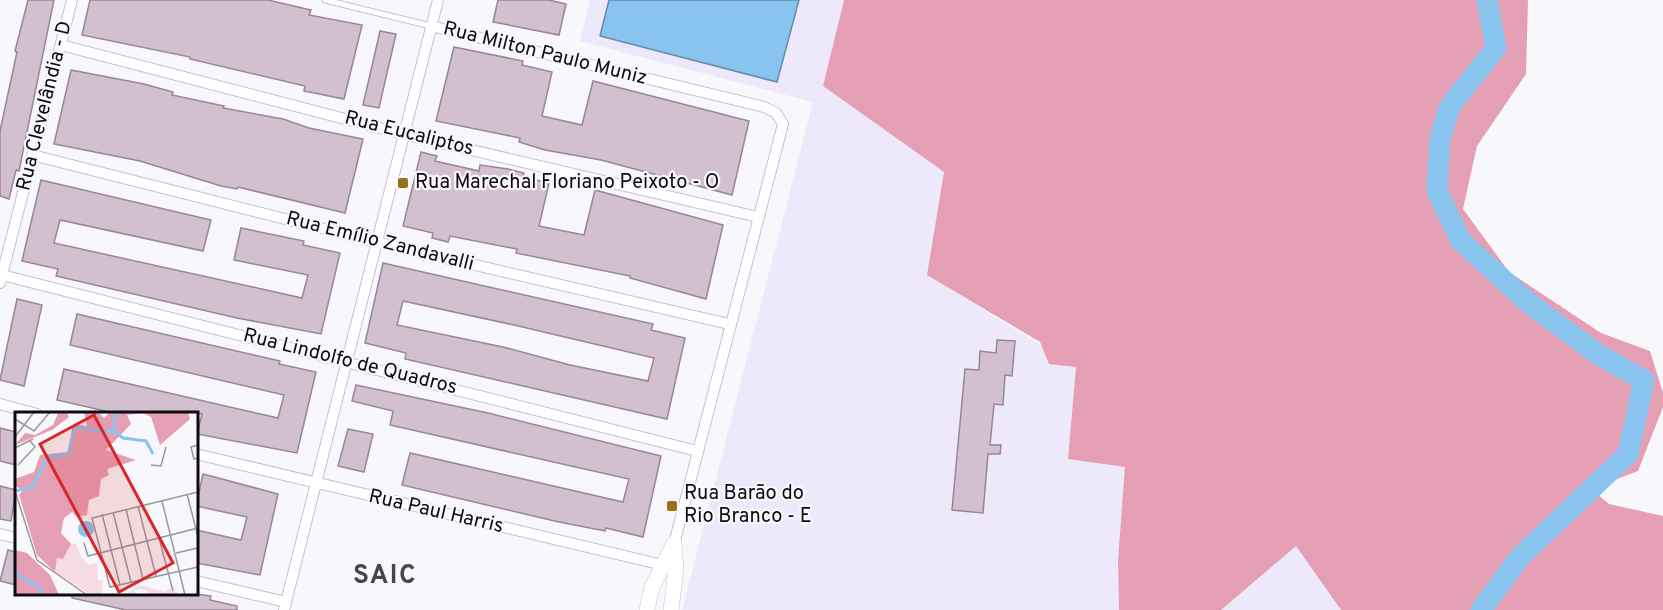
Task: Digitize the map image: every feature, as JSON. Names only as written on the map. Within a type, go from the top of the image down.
[{"type":"street","name":"Rua Clevelândia - D","points":[[1,279],[72,0]]},
{"type":"street","points":[[198,582],[285,606],[438,0]]},
{"type":"street","name":"Rua Milton Paulo Muniz","points":[[431,26],[764,107],[776,113],[783,124],[758,217]]},
{"type":"street","name":"Rua Eucaliptos","points":[[61,45],[404,134],[758,217]]},
{"type":"street","name":"Rua Emílio Zandavalli","points":[[32,155],[376,242],[729,324]]},
{"type":"street","points":[[647,610],[669,566],[758,217]]},
{"type":"street","name":"Rua Lindolfo de Quadros","points":[[1,279],[346,361],[697,451]]},
{"type":"street","points":[[0,404],[30,412]]},
{"type":"street","name":"Rua Paul Harris","points":[[198,454],[669,566]]},
{"type":"street","points":[[0,534],[15,538]]},
{"type":"street","points":[[669,566],[671,610]]},
{"type":"lane","name":"Rua Milton Paulo Muniz","points":[[326,0],[431,26]]},
{"type":"shaded area","points":[[590,0],[844,0],[823,86],[944,172],[927,275],[1076,367],[1068,459],[1126,466],[1118,560],[1119,610],[682,610],[813,102],[580,41]]},
{"type":"shaded area","points":[[844,0],[1528,0],[1526,74],[1477,146],[1463,209],[1509,272],[1601,333],[1650,351],[1663,393],[1663,407],[1638,471],[1591,489],[1609,504],[1663,516],[1663,610],[1341,610],[1296,546],[1221,610],[1119,610],[1118,560],[1125,467],[1068,459],[1076,367],[1049,364],[1040,342],[927,275],[944,172],[823,86]]},
{"type":"shaded area","points":[[1296,546],[1341,610],[1221,610]]},
{"type":"water","points":[[609,0],[799,0],[777,82],[600,36]]},
{"type":"building","points":[[28,0],[54,0],[19,171],[16,170],[9,199],[0,196],[0,131],[17,52],[15,51]]},
{"type":"building","points":[[90,0],[268,0],[311,10],[309,15],[362,25],[344,99],[304,91],[305,86],[190,59],[190,57],[82,35]]},
{"type":"building","points":[[498,0],[549,0],[566,4],[559,35],[493,22]]},
{"type":"building","points":[[380,31],[396,34],[379,108],[363,105]]},
{"type":"building","points":[[454,47],[523,61],[522,65],[552,72],[542,116],[582,125],[593,81],[749,121],[732,195],[601,160],[545,150],[519,142],[520,138],[436,121]]},
{"type":"building","points":[[71,70],[144,84],[173,92],[172,95],[224,106],[223,108],[283,119],[309,128],[363,139],[345,213],[238,187],[237,189],[221,186],[140,161],[54,144]]},
{"type":"building","points":[[421,152],[437,156],[435,161],[479,171],[480,165],[508,169],[524,173],[523,177],[549,183],[539,226],[584,235],[595,190],[723,225],[706,299],[630,278],[630,276],[516,253],[517,249],[450,236],[448,242],[432,238],[433,233],[403,226]]},
{"type":"building","points":[[41,180],[211,220],[203,251],[60,220],[54,243],[302,298],[308,275],[234,260],[241,228],[304,241],[303,245],[340,253],[321,334],[237,318],[56,276],[58,269],[22,261]]},
{"type":"building","points":[[383,263],[653,324],[651,330],[685,338],[667,419],[405,359],[406,353],[365,343]],"holes":[[[403,301],[654,358],[648,381],[397,325]]]},
{"type":"building","points":[[17,299],[42,305],[24,386],[0,380]]},
{"type":"building","points":[[77,314],[280,361],[279,364],[316,372],[297,453],[198,434],[202,414],[198,412],[109,412],[57,400],[64,369],[278,418],[284,395],[70,345]]},
{"type":"building","points":[[997,340],[1015,341],[1012,376],[1005,375],[1003,405],[994,404],[990,445],[1001,445],[1000,454],[988,454],[983,513],[952,510],[965,369],[979,370],[980,351],[996,353]]},
{"type":"building","points":[[356,385],[488,413],[661,456],[643,537],[606,528],[605,531],[559,522],[402,485],[410,453],[623,502],[629,479],[390,425],[393,411],[352,401]]},
{"type":"building","points":[[0,428],[15,432],[15,465],[0,461]]},
{"type":"building","points":[[348,429],[373,434],[364,472],[338,466]]},
{"type":"building","points":[[203,474],[278,494],[260,575],[198,563],[198,530],[241,540],[247,517],[198,506]]},
{"type":"building","points":[[0,486],[15,490],[15,496],[11,521],[0,519]]},
{"type":"building","points":[[8,550],[15,552],[15,585],[0,581]]},
{"type":"building","points":[[198,594],[211,596],[210,600],[237,606],[237,610],[126,610],[72,598],[72,595]]},
{"type":"waterway","points":[[1481,610],[1520,557],[1628,454],[1644,380],[1599,355],[1530,304],[1461,241],[1437,191],[1440,138],[1450,106],[1496,48],[1487,0]]},
{"type":"place","name":"Rua Marechal Floriano Peixoto - O","points":[[403,183]]},
{"type":"place","name":"Rua Barão do Rio Branco - E","points":[[672,506]]},
{"type":"district","name":"SAIC","points":[[385,576]]}]
